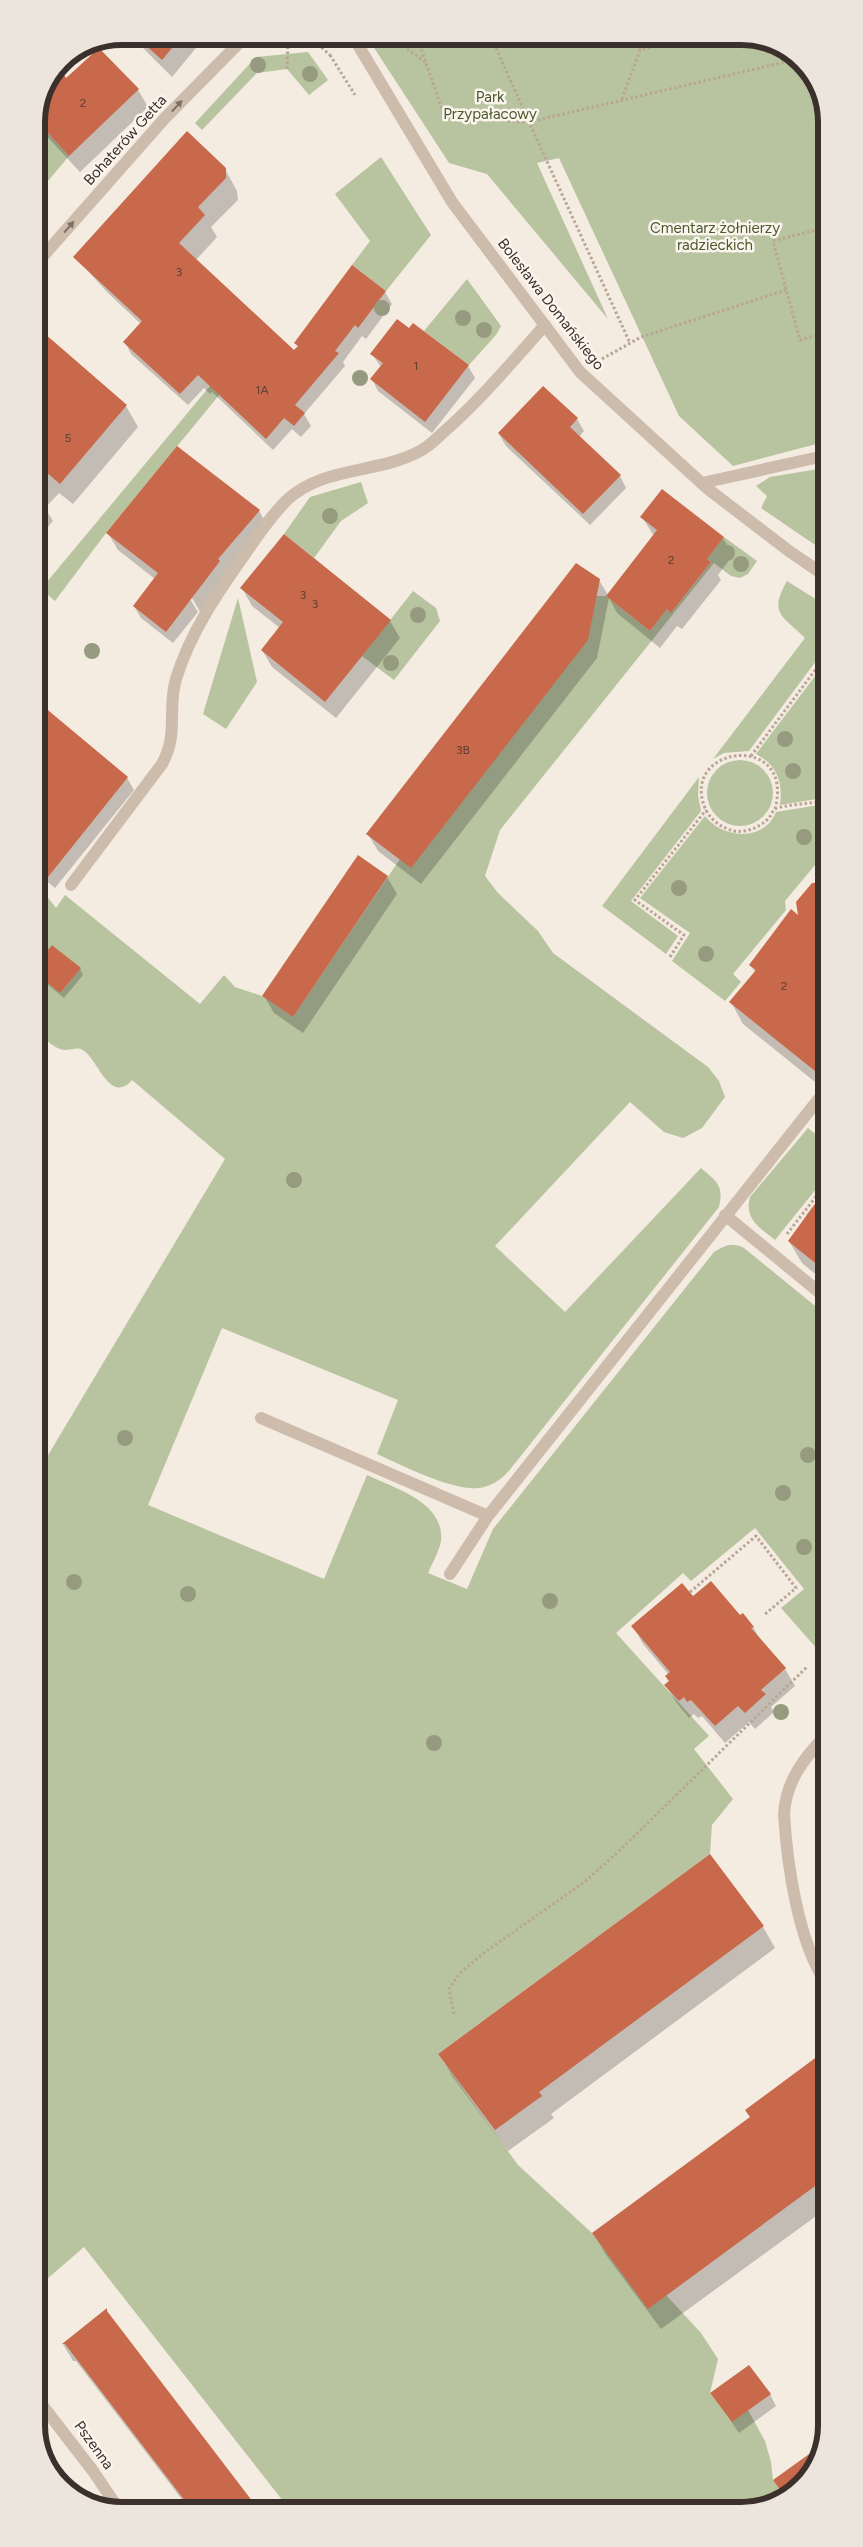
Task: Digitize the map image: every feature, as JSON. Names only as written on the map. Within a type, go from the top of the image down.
[{"type":"street","name":"Bohaterów Getta","points":[[45,255],[165,118],[237,45]]},
{"type":"street","name":"Bolesława Domańskiego","points":[[357,45],[452,202],[580,372],[702,483],[789,551],[818,571]]},
{"type":"street","points":[[71,885],[162,764],[168,753],[173,728],[174,687],[193,640],[212,600],[276,512],[299,491],[318,480],[399,462],[423,450],[467,412],[545,325]]},
{"type":"street","points":[[702,483],[818,457]]},
{"type":"street","points":[[450,1574],[488,1516],[818,1100]]},
{"type":"street","points":[[725,1215],[818,1291]]},
{"type":"street","points":[[261,1418],[488,1516]]},
{"type":"street","points":[[818,1744],[801,1764],[790,1782],[785,1799],[784,1814],[804,1934],[818,1965]]},
{"type":"street","name":"Pszenna","points":[[45,2409],[114,2501]]},
{"type":"path","points":[[287,69],[288,45]]},
{"type":"path","points":[[319,45],[330,55],[358,101]]},
{"type":"path","points":[[402,45],[426,62]]},
{"type":"path","points":[[420,45],[445,118],[529,122],[788,61]]},
{"type":"path","points":[[495,45],[630,343]]},
{"type":"path","points":[[622,99],[640,50],[640,45]]},
{"type":"path","points":[[640,50],[659,45]]},
{"type":"path","points":[[330,55],[336,51]]},
{"type":"path","points":[[818,230],[773,241],[800,340],[818,335]]},
{"type":"path","points":[[580,372],[630,343],[657,332],[786,290]]},
{"type":"path","points":[[751,756],[818,666]]},
{"type":"path","points":[[738,754],[751,756],[763,762],[772,771],[777,783],[778,796],[775,809],[758,826],[747,830],[735,831],[723,827],[713,820],[706,810],[702,793],[706,774],[714,764],[725,757],[738,754]]},
{"type":"path","points":[[775,809],[818,802]]},
{"type":"path","points":[[670,957],[684,935],[634,900],[706,810]]},
{"type":"path","points":[[772,1253],[818,1194]]},
{"type":"path","points":[[690,1592],[756,1536],[796,1588],[764,1615]]},
{"type":"path","points":[[454,2014],[449,1989],[460,1973],[485,1952],[583,1883],[808,1666]]},
{"type":"green space","points":[[372,45],[746,45],[770,51],[792,64],[808,84],[815,102],[818,122],[818,444],[733,466],[679,416],[559,158],[537,163],[608,319],[487,174],[449,163]]},
{"type":"green space","points":[[308,52],[328,80],[309,95],[287,69],[257,73],[202,130],[195,123],[256,57]]},
{"type":"green space","points":[[45,130],[69,156],[45,184]]},
{"type":"green space","points":[[381,157],[431,235],[386,291],[352,265],[370,241],[335,194]]},
{"type":"green space","points":[[467,279],[501,326],[496,335],[469,365],[424,331]]},
{"type":"green space","points":[[210,386],[220,394],[106,533],[55,601],[45,592],[45,584]]},
{"type":"green space","points":[[818,469],[818,547],[761,508],[767,496],[756,486],[770,477]]},
{"type":"green space","points":[[361,482],[368,503],[341,521],[314,558],[284,534],[310,497]]},
{"type":"green space","points":[[724,537],[757,561],[748,574],[740,578],[731,576],[714,563],[500,830],[485,876],[498,893],[538,931],[553,953],[708,1067],[719,1081],[725,1097],[702,1128],[683,1138],[664,1132],[630,1102],[495,1246],[565,1312],[701,1168],[720,1189],[719,1207],[508,1472],[494,1483],[478,1488],[467,1488],[427,1476],[377,1454],[398,1400],[222,1328],[148,1505],[324,1579],[367,1475],[416,1498],[435,1516],[440,1528],[441,1541],[428,1573],[467,1589],[493,1529],[714,1252],[729,1245],[744,1248],[818,1308],[818,1650],[781,1608],[804,1589],[755,1528],[691,1581],[683,1573],[616,1633],[709,1736],[694,1749],[733,1799],[712,1825],[710,1854],[438,2054],[518,2165],[592,2233],[648,2308],[666,2295],[701,2333],[718,2359],[710,2393],[732,2422],[748,2410],[765,2441],[771,2462],[773,2480],[781,2491],[761,2499],[741,2502],[284,2502],[84,2247],[45,2281],[45,1460],[225,1159],[132,1080],[124,1086],[117,1087],[105,1078],[84,1051],[57,1048],[45,1038],[45,981],[60,993],[80,968],[52,945],[45,953],[45,889],[47,896],[56,908],[65,895],[200,1004],[224,975],[235,987],[262,996],[293,1017],[400,859],[596,596],[606,596],[650,631],[667,609],[672,612],[711,562],[707,559]]},
{"type":"green space","points":[[787,581],[818,601],[818,658],[749,751],[724,753],[713,759],[805,638],[781,614],[779,601]]},
{"type":"green space","points":[[413,591],[436,608],[440,621],[394,680],[362,656]]},
{"type":"green space","points":[[238,598],[257,682],[226,729],[203,714]]},
{"type":"green space","points":[[818,672],[818,799],[780,805],[781,797],[777,775],[769,763],[756,754]]},
{"type":"green space","points":[[734,760],[746,760],[764,769],[771,780],[773,793],[771,806],[764,817],[753,824],[734,826],[721,821],[712,812],[707,799],[707,787],[712,774],[721,765]]},
{"type":"green space","points":[[699,777],[698,795],[701,811],[631,901],[678,936],[666,954],[602,906]]},
{"type":"green space","points":[[818,805],[818,861],[785,901],[786,910],[733,974],[741,982],[725,1001],[672,961],[690,933],[640,898],[705,816],[722,829],[732,833],[743,834],[753,833],[762,829],[770,822],[776,812]]},
{"type":"green space","points":[[45,875],[48,877],[45,886]]},
{"type":"green space","points":[[808,1128],[818,1136],[818,1187],[775,1240],[759,1227],[751,1217],[749,1211],[750,1197]]},
{"type":"building","points":[[145,45],[174,45],[162,60]]},
{"type":"building","points":[[100,49],[139,89],[69,156],[45,130],[46,107],[51,93],[63,73],[66,78]]},
{"type":"building","points":[[187,131],[226,168],[226,178],[198,207],[205,215],[179,243],[294,350],[298,346],[294,343],[352,265],[386,291],[358,328],[355,325],[335,351],[339,353],[295,405],[305,413],[294,426],[284,418],[266,439],[198,375],[180,394],[123,342],[142,321],[73,257]]},
{"type":"building","points":[[397,319],[409,328],[413,323],[469,365],[425,422],[370,379],[383,363],[370,354]]},
{"type":"building","points":[[45,334],[127,405],[60,484],[46,472]]},
{"type":"building","points":[[543,386],[578,418],[570,427],[621,475],[583,514],[498,433]]},
{"type":"building","points":[[177,446],[260,510],[218,559],[220,561],[166,632],[133,606],[158,573],[106,533]]},
{"type":"building","points":[[662,489],[724,537],[707,559],[711,562],[671,613],[667,609],[650,631],[606,596],[657,530],[640,517]]},
{"type":"building","points":[[284,534],[391,620],[325,702],[261,650],[283,622],[240,588]]},
{"type":"building","points":[[576,563],[600,579],[588,640],[411,868],[366,834]]},
{"type":"building","points":[[45,708],[128,777],[48,877],[45,875]]},
{"type":"building","points":[[358,855],[388,876],[293,1017],[262,996]]},
{"type":"building","points":[[812,883],[818,883],[818,1067],[815,1071],[729,1002],[756,970],[749,965],[791,909],[798,915],[796,902]]},
{"type":"building","points":[[52,945],[81,968],[60,993],[45,981],[45,953]]},
{"type":"building","points":[[818,1200],[818,1265],[788,1241]]},
{"type":"building","points":[[711,1581],[740,1615],[743,1613],[754,1627],[751,1628],[786,1668],[761,1690],[766,1694],[745,1713],[738,1706],[715,1726],[691,1700],[687,1702],[684,1697],[679,1701],[664,1685],[669,1681],[665,1676],[670,1672],[631,1626],[682,1583],[693,1596]]},
{"type":"building","points":[[710,1854],[764,1926],[539,2092],[542,2096],[495,2130],[438,2054]]},
{"type":"building","points":[[818,2056],[818,2184],[648,2309],[592,2233],[750,2117],[745,2110]]},
{"type":"building","points":[[107,2308],[107,2311],[253,2502],[186,2502],[65,2344],[62,2344]]},
{"type":"building","points":[[749,2365],[771,2394],[732,2422],[710,2393]]},
{"type":"building","points":[[814,2451],[802,2472],[784,2489],[781,2491],[773,2480]]},
{"type":"park label","name":"Park Przypałacowy","points":[[490,106]]},
{"type":"park label","name":"Cmentarz żołnierzy radzieckich","points":[[715,236]]}]
